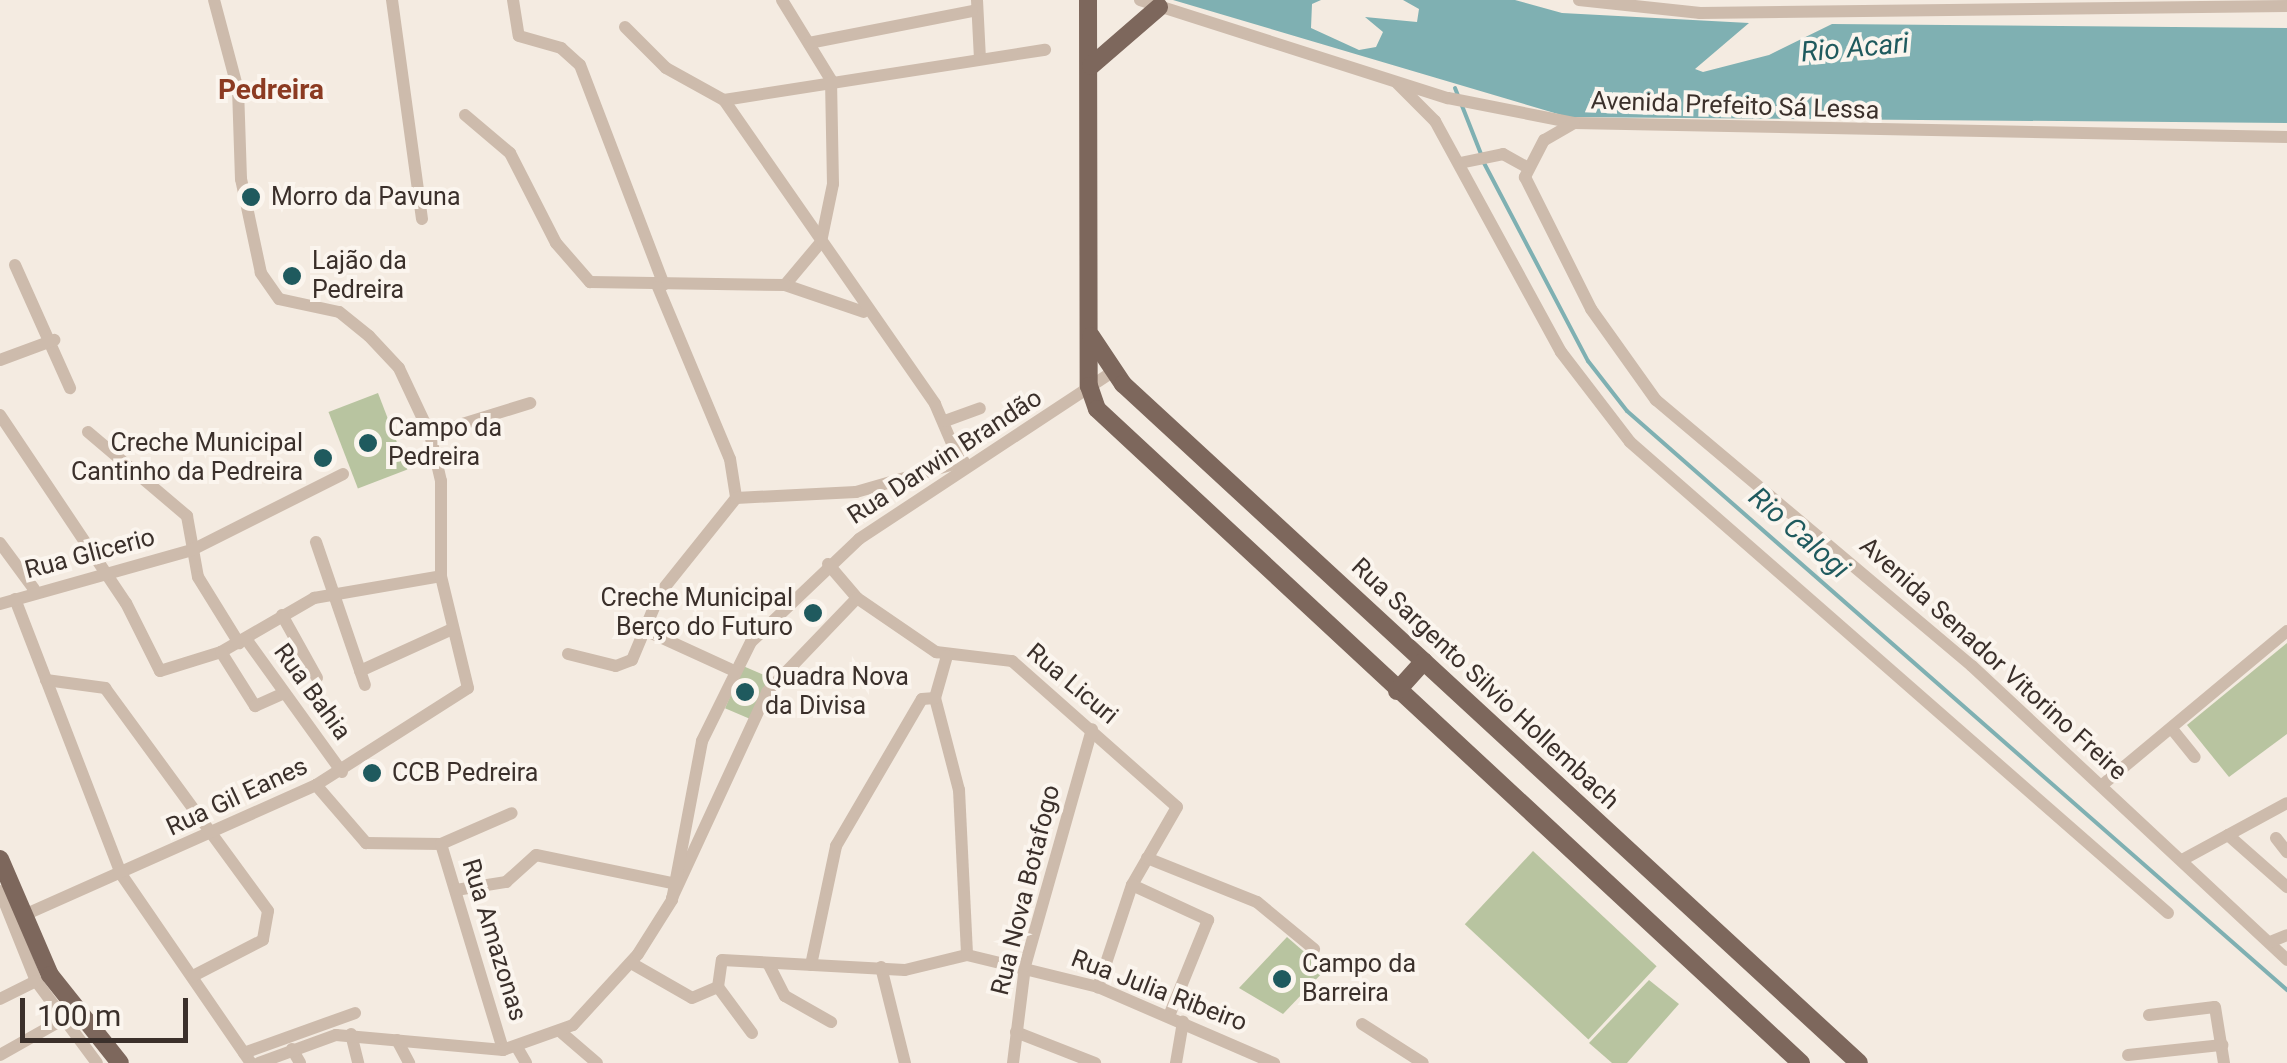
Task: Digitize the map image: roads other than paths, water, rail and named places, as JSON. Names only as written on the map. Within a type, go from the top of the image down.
[{"type":"main road","points":[[1088,0],[1089,386],[1104,417],[1801,1063]]},
{"type":"main road","points":[[1091,66],[1159,7]]},
{"type":"main road","name":"Rua Sargento Silvio Hollembach","points":[[1089,332],[1112,372],[1859,1063]]},
{"type":"main road","points":[[1397,691],[1424,661]]},
{"type":"main road","points":[[0,858],[50,975],[120,1063]]},
{"type":"main road","points":[[1686,953],[1711,926]]},
{"type":"street","points":[[214,0],[238,90],[241,180],[261,273],[284,302],[340,312],[399,368],[430,434],[441,481],[441,576],[450,630],[362,678],[327,594],[316,542]]},
{"type":"street","points":[[392,0],[422,219]]},
{"type":"street","points":[[513,0],[519,36],[561,48],[580,65],[730,459],[736,498],[660,593],[647,631],[626,664],[568,654]]},
{"type":"street","points":[[782,0],[831,80],[831,216],[821,242],[785,286]]},
{"type":"street","name":"Avenida Prefeito Sá Lessa","points":[[1140,0],[1448,98],[1574,123],[2287,136]]},
{"type":"street","points":[[1579,0],[1759,6],[1818,13],[2287,6]]},
{"type":"street","points":[[809,43],[974,3],[980,59]]},
{"type":"street","points":[[625,26],[666,68],[724,100],[866,313],[946,421],[960,462]]},
{"type":"street","points":[[724,100],[831,80],[1045,50]]},
{"type":"street","points":[[1395,82],[1460,163],[1561,352],[1630,442],[2168,913]]},
{"type":"street","points":[[465,115],[510,153],[577,272],[605,288],[785,286],[866,313]]},
{"type":"street","points":[[1460,163],[1484,157],[1526,166],[1544,140],[1574,123]]},
{"type":"street","name":"Avenida Senador Vitorino Freire","points":[[1526,166],[1548,236],[1656,400],[2100,786],[2287,960]]},
{"type":"street","points":[[16,265],[54,340],[70,388]]},
{"type":"street","points":[[0,360],[54,340]]},
{"type":"street","name":"Rua Darwin Brandão","points":[[672,900],[672,883],[702,741],[730,669],[828,564],[976,459],[1112,372]]},
{"type":"street","points":[[430,434],[530,403]]},
{"type":"street","points":[[946,421],[980,408]]},
{"type":"street","points":[[0,415],[102,569],[158,669],[168,673],[221,652],[282,615],[327,594],[441,576]]},
{"type":"street","name":"Rua Bahia","points":[[88,432],[178,506],[200,583],[342,772]]},
{"type":"street","points":[[736,498],[856,492],[976,459]]},
{"type":"street","name":"Rua Glicerio","points":[[0,604],[34,589],[102,569],[192,550],[343,474]]},
{"type":"street","points":[[0,543],[34,589]]},
{"type":"street","points":[[828,564],[857,598],[947,656],[935,698],[959,790],[967,955]]},
{"type":"street","points":[[252,1060],[350,1034],[503,1050],[518,1049],[562,1033],[632,962],[672,900],[767,692],[857,598]]},
{"type":"street","points":[[15,599],[121,874],[252,1060]]},
{"type":"street","points":[[282,615],[317,678]]},
{"type":"street","name":"Rua Gil Eanes","points":[[22,916],[212,835],[316,785],[461,699],[468,684],[450,630]]},
{"type":"street","points":[[647,631],[730,669]]},
{"type":"street","points":[[2100,786],[2287,631]]},
{"type":"street","points":[[221,652],[255,706],[284,693]]},
{"type":"street","name":"Rua Licuri","points":[[947,656],[1006,657],[1177,807],[1146,858]]},
{"type":"street","points":[[46,680],[106,688],[264,902],[270,931],[193,976]]},
{"type":"street","points":[[811,965],[836,846],[922,700],[935,698]]},
{"type":"street","name":"Rua Nova Botafogo","points":[[1013,1063],[1024,966],[1092,729]]},
{"type":"street","points":[[2172,729],[2195,757]]},
{"type":"street","points":[[316,785],[366,843],[441,844],[512,813]]},
{"type":"street","points":[[2182,860],[2287,803]]},
{"type":"street","points":[[2228,835],[2287,887]]},
{"type":"street","points":[[2276,838],[2287,852]]},
{"type":"street","name":"Rua Amazonas","points":[[441,844],[503,1050]]},
{"type":"street","points":[[456,890],[506,882],[536,855],[672,883]]},
{"type":"street","points":[[1098,987],[1132,885],[1146,858],[1257,902],[1314,950]]},
{"type":"street","points":[[1132,885],[1208,920],[1169,1016]]},
{"type":"street","points":[[0,892],[36,982],[94,1062]]},
{"type":"street","points":[[2270,942],[2287,935]]},
{"type":"street","name":"Rua Julia Ribeiro","points":[[718,987],[724,960],[880,967],[967,955],[1098,987],[1274,1063]]},
{"type":"street","points":[[632,962],[692,998],[718,987],[752,1032]]},
{"type":"street","points":[[768,962],[785,996],[831,1022]]},
{"type":"street","points":[[880,967],[904,1063]]},
{"type":"street","points":[[0,999],[36,982]]},
{"type":"street","points":[[2149,1015],[2215,1007],[2224,1063]]},
{"type":"street","points":[[252,1060],[355,1013]]},
{"type":"street","points":[[0,1055],[62,1020]]},
{"type":"street","points":[[1176,1063],[1183,1022]]},
{"type":"street","points":[[1362,1024],[1423,1063]]},
{"type":"street","points":[[1016,1032],[1095,1063]]},
{"type":"street","points":[[562,1033],[597,1063]]},
{"type":"street","points":[[350,1034],[358,1063]]},
{"type":"street","points":[[396,1040],[409,1063]]},
{"type":"street","points":[[2128,1055],[2222,1044]]},
{"type":"street","points":[[292,1048],[300,1063]]},
{"type":"street","points":[[518,1049],[526,1063]]},
{"type":"water","name":"Rio Acari","points":[[1173,0],[1321,0],[1312,4],[1311,28],[1359,50],[1376,47],[1383,32],[1365,17],[1417,22],[1419,9],[1403,0],[1515,0],[1562,13],[1749,23],[1695,69],[1703,72],[1769,55],[1832,24],[2287,28],[2287,123],[1568,117]]},
{"type":"waterway","name":"Rio Calogi","points":[[1455,88],[1481,154]]},
{"type":"waterway","name":"Rio Calogi","points":[[1484,163],[1588,361],[1627,411],[2287,990]]},
{"type":"place","name":"Morro da Pavuna","points":[[251,197]]},
{"type":"place","name":"Lajão da Pedreira","points":[[292,276]]},
{"type":"place","name":"Campo da Pedreira","points":[[368,443]]},
{"type":"place","name":"Creche Municipal Cantinho da Pedreira","points":[[323,458]]},
{"type":"place","name":"Creche Municipal Berço do Futuro","points":[[813,613]]},
{"type":"place","name":"Quadra Nova da Divisa","points":[[745,692]]},
{"type":"place","name":"CCB Pedreira","points":[[372,773]]},
{"type":"place","name":"Campo da Barreira","points":[[1282,979]]},
{"type":"district","name":"Pedreira","points":[[271,90]]}]
